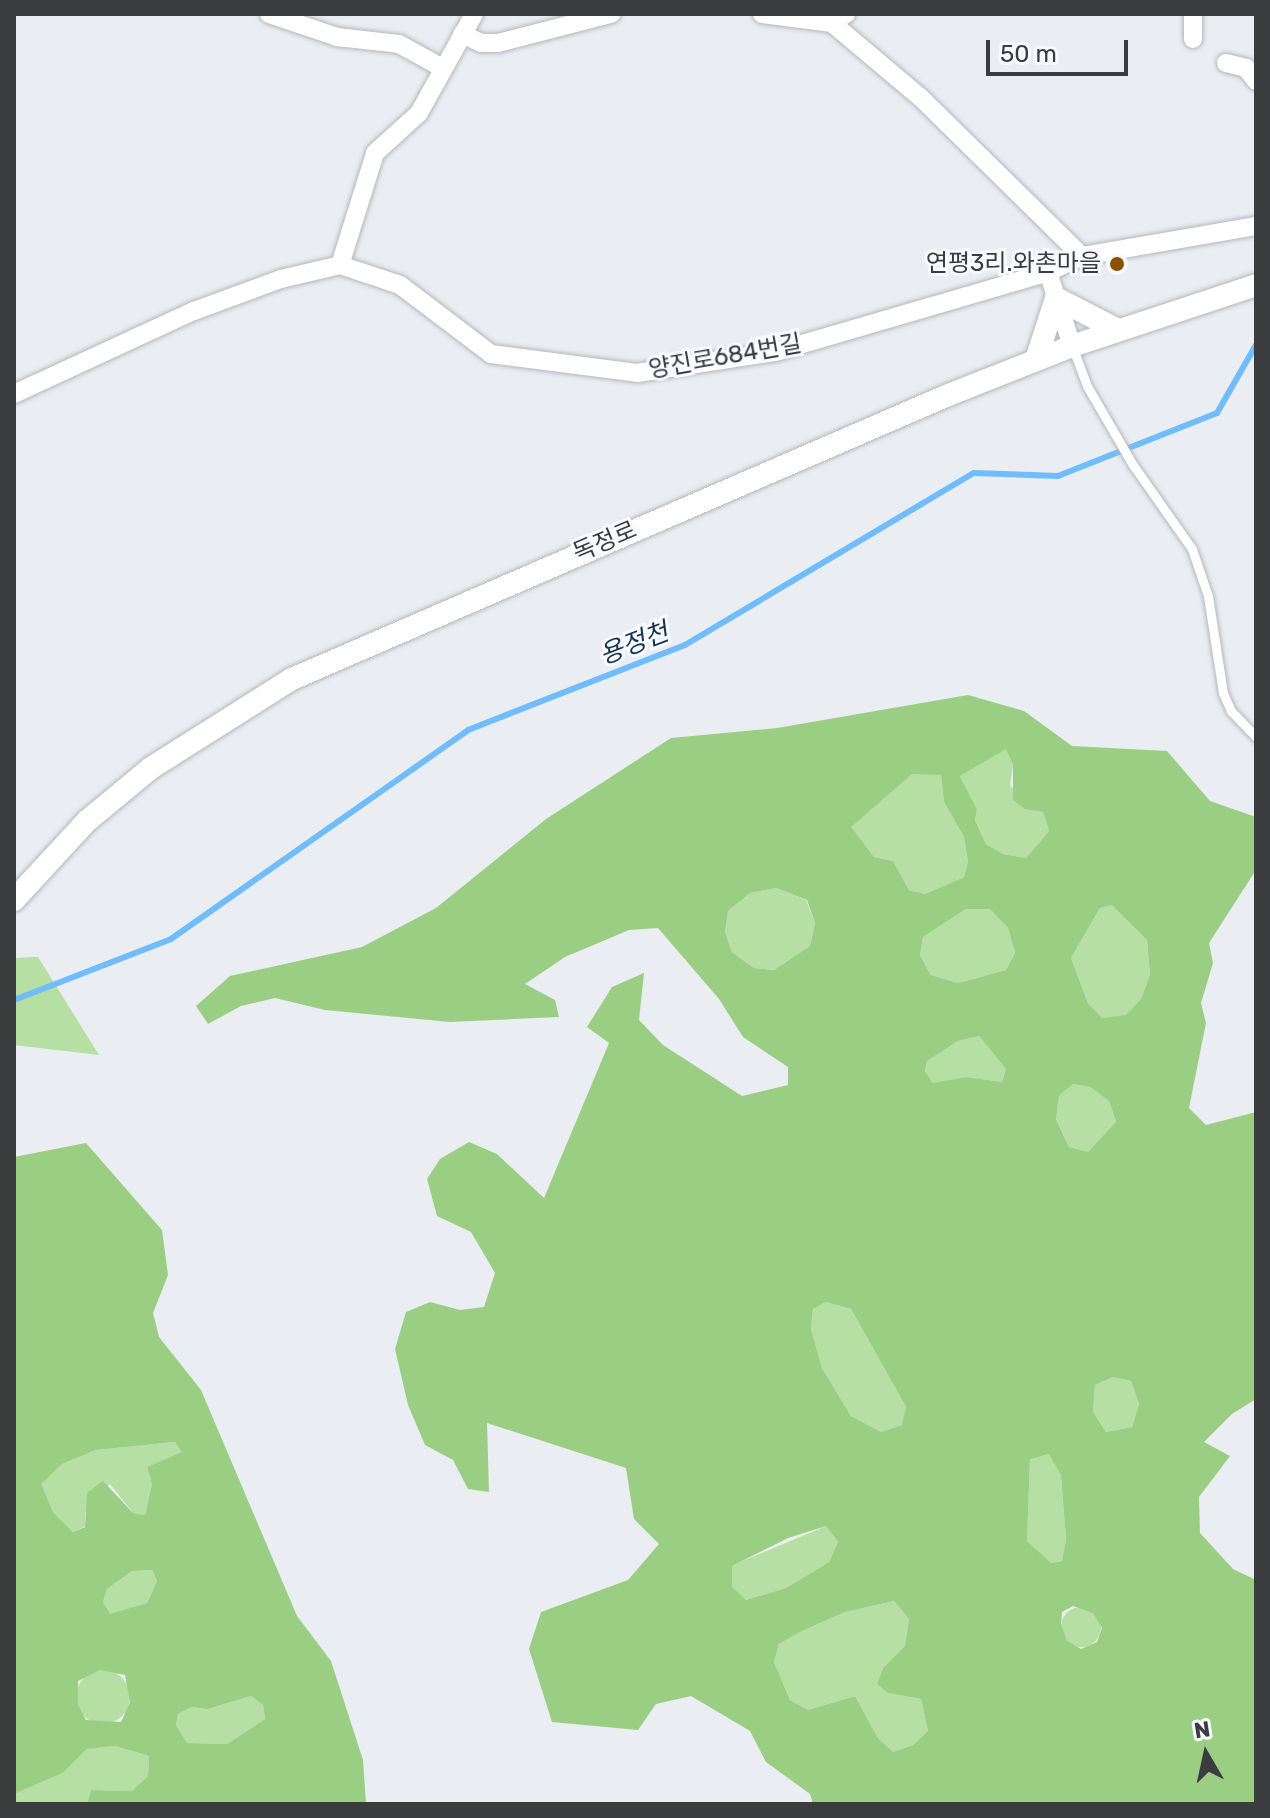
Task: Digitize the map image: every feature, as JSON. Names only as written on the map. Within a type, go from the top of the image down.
[{"type":"street","points":[[269,14],[337,37],[399,44],[441,67]]},
{"type":"street","points":[[14,394],[194,311],[281,279],[340,265],[375,153],[419,113],[441,67],[474,14]]},
{"type":"street","points":[[462,34],[481,43],[498,43],[611,14]]},
{"type":"street","points":[[762,14],[839,19],[1082,256]]},
{"type":"street","points":[[1193,14],[1193,39]]},
{"type":"street","points":[[1226,63],[1246,68],[1256,81]]},
{"type":"street","name":"양진로684번길","points":[[340,265],[400,285],[491,354],[637,373],[775,352],[1048,272],[1082,256],[1256,226]]},
{"type":"street","points":[[1048,272],[1072,346]]},
{"type":"street","name":"독정로","points":[[14,900],[87,821],[151,768],[292,679],[1036,360],[1256,285]]},
{"type":"street","points":[[1056,298],[1118,330]]},
{"type":"street","points":[[1036,360],[1056,298]]},
{"type":"lane","points":[[1072,346],[1087,386],[1133,465],[1192,549],[1208,596],[1223,693],[1231,711],[1256,737]]},
{"type":"green space","points":[[968,695],[1024,711],[1072,746],[1167,751],[1210,801],[1256,817],[1256,870],[1209,943],[1213,963],[1201,1003],[1206,1023],[1189,1108],[1206,1125],[1256,1112],[1256,1399],[1232,1414],[1204,1442],[1230,1456],[1199,1497],[1200,1533],[1233,1569],[1256,1580],[1256,1804],[813,1804],[810,1794],[766,1762],[750,1731],[691,1696],[656,1704],[638,1730],[552,1722],[529,1649],[541,1612],[628,1580],[659,1544],[634,1519],[626,1468],[487,1423],[489,1492],[468,1489],[453,1460],[425,1445],[408,1405],[395,1349],[406,1312],[430,1302],[460,1310],[484,1307],[495,1273],[471,1232],[437,1216],[427,1179],[440,1159],[469,1142],[497,1154],[544,1198],[609,1043],[587,1027],[612,987],[644,973],[639,1020],[663,1045],[742,1096],[788,1085],[788,1067],[743,1037],[719,999],[658,928],[629,930],[565,957],[525,984],[555,1000],[559,1017],[450,1022],[325,1010],[275,998],[241,1006],[208,1024],[196,1006],[230,976],[362,947],[436,908],[546,819],[671,738],[777,728]],"holes":[[[1006,749],[1013,765],[1013,800],[1025,809],[1043,812],[1049,831],[1026,858],[1003,854],[986,844],[975,820],[977,809],[960,776]],[[912,774],[941,775],[944,802],[964,837],[968,862],[964,877],[925,894],[909,890],[893,861],[874,857],[851,827]],[[776,888],[807,900],[815,923],[810,946],[774,970],[754,968],[732,952],[725,932],[728,911],[750,893]],[[1112,905],[1147,940],[1150,975],[1141,999],[1126,1015],[1102,1018],[1088,1003],[1071,958],[1100,908]],[[966,909],[990,909],[1008,928],[1015,953],[1006,970],[958,983],[931,975],[920,955],[923,937]],[[979,1036],[1006,1069],[1002,1082],[967,1077],[933,1083],[925,1071],[927,1061],[958,1041]],[[1073,1084],[1090,1087],[1109,1101],[1116,1122],[1088,1152],[1069,1147],[1056,1119],[1059,1096]],[[826,1302],[851,1309],[906,1407],[902,1425],[881,1432],[851,1416],[822,1368],[811,1329],[813,1309]],[[1113,1377],[1131,1381],[1139,1404],[1132,1427],[1106,1432],[1093,1412],[1095,1385]],[[1049,1454],[1061,1475],[1066,1539],[1062,1561],[1051,1563],[1027,1541],[1030,1459]],[[826,1526],[838,1542],[829,1562],[786,1588],[746,1600],[732,1587],[732,1566],[788,1538]],[[894,1601],[909,1619],[905,1646],[884,1667],[877,1684],[888,1693],[921,1699],[928,1731],[913,1745],[893,1752],[878,1738],[855,1696],[808,1710],[790,1700],[774,1662],[779,1644],[845,1612]],[[1073,1606],[1093,1613],[1102,1628],[1097,1642],[1081,1649],[1067,1641],[1061,1624],[1062,1612]]]},
{"type":"green space","points":[[1006,748],[1013,765],[1010,785],[1026,809],[1043,812],[1049,831],[1026,858],[1003,854],[986,844],[975,820],[977,809],[960,776]]},
{"type":"green space","points":[[912,774],[941,774],[944,802],[964,837],[968,862],[964,877],[925,894],[909,890],[893,861],[874,857],[850,827]]},
{"type":"green space","points":[[776,888],[806,900],[815,923],[810,946],[774,970],[754,968],[732,952],[725,932],[728,911],[750,893]]},
{"type":"green space","points":[[1112,904],[1147,940],[1150,975],[1141,999],[1126,1016],[1102,1018],[1088,1003],[1071,958],[1100,908]]},
{"type":"green space","points":[[966,909],[990,909],[1008,928],[1015,953],[1006,970],[958,983],[931,975],[920,955],[923,937]]},
{"type":"green space","points":[[38,957],[99,1055],[14,1045],[14,958]]},
{"type":"green space","points":[[979,1036],[1006,1069],[1002,1082],[967,1077],[933,1084],[925,1071],[927,1061],[958,1041]]},
{"type":"green space","points":[[1073,1084],[1090,1087],[1109,1101],[1116,1123],[1088,1152],[1069,1147],[1056,1118],[1059,1096]]},
{"type":"green space","points":[[86,1143],[162,1230],[168,1275],[153,1313],[159,1337],[201,1390],[297,1616],[331,1661],[363,1760],[366,1804],[87,1804],[91,1790],[132,1791],[148,1776],[149,1756],[115,1746],[87,1749],[64,1772],[14,1794],[14,1157]],"holes":[[[175,1442],[182,1452],[147,1467],[152,1484],[145,1515],[133,1513],[103,1481],[87,1493],[85,1527],[73,1532],[53,1512],[41,1484],[62,1464],[96,1450]],[[152,1570],[157,1581],[147,1603],[110,1614],[103,1602],[107,1589],[132,1571]],[[100,1670],[125,1675],[130,1702],[121,1722],[86,1720],[78,1705],[78,1681]],[[251,1696],[263,1705],[265,1719],[227,1744],[187,1743],[176,1725],[178,1714],[191,1707],[208,1709]]]},
{"type":"green space","points":[[826,1302],[851,1309],[906,1407],[903,1425],[881,1432],[851,1416],[822,1368],[811,1329],[813,1309]]},
{"type":"green space","points":[[1113,1377],[1131,1381],[1139,1404],[1132,1427],[1106,1432],[1093,1412],[1095,1385]]},
{"type":"green space","points":[[175,1442],[183,1452],[147,1467],[152,1484],[145,1515],[133,1513],[110,1484],[85,1513],[85,1526],[73,1532],[53,1512],[40,1484],[62,1464],[96,1450]]},
{"type":"green space","points":[[1050,1454],[1061,1475],[1066,1539],[1062,1561],[1050,1563],[1027,1541],[1030,1458]]},
{"type":"green space","points":[[826,1526],[838,1542],[829,1562],[786,1588],[746,1600],[731,1587],[731,1566]]},
{"type":"green space","points":[[152,1570],[157,1581],[147,1603],[110,1615],[103,1602],[107,1589],[132,1571]]},
{"type":"green space","points":[[894,1601],[909,1619],[905,1646],[884,1667],[888,1693],[921,1699],[928,1731],[913,1745],[893,1752],[878,1738],[855,1696],[808,1710],[790,1700],[774,1662],[779,1644],[800,1632],[845,1612]]},
{"type":"green space","points":[[1081,1607],[1095,1613],[1101,1627],[1095,1641],[1081,1647],[1067,1641],[1061,1627],[1067,1613]]},
{"type":"green space","points":[[103,1670],[114,1672],[122,1678],[128,1686],[128,1708],[122,1716],[114,1722],[103,1724],[92,1722],[84,1716],[78,1708],[76,1697],[78,1686],[84,1678],[92,1672]]},
{"type":"green space","points":[[251,1696],[263,1705],[265,1719],[227,1744],[187,1743],[176,1725],[178,1714],[191,1707],[208,1709]]},
{"type":"green space","points":[[115,1746],[149,1756],[148,1776],[132,1791],[91,1790],[87,1804],[14,1804],[14,1794],[21,1788],[64,1772],[87,1749]]},
{"type":"waterway","name":"용정천","points":[[14,1000],[171,939],[468,730],[685,645],[974,473],[1058,476],[1217,413],[1256,345]]},
{"type":"place","name":"연평3리.와촌마을","points":[[1117,264]]}]
